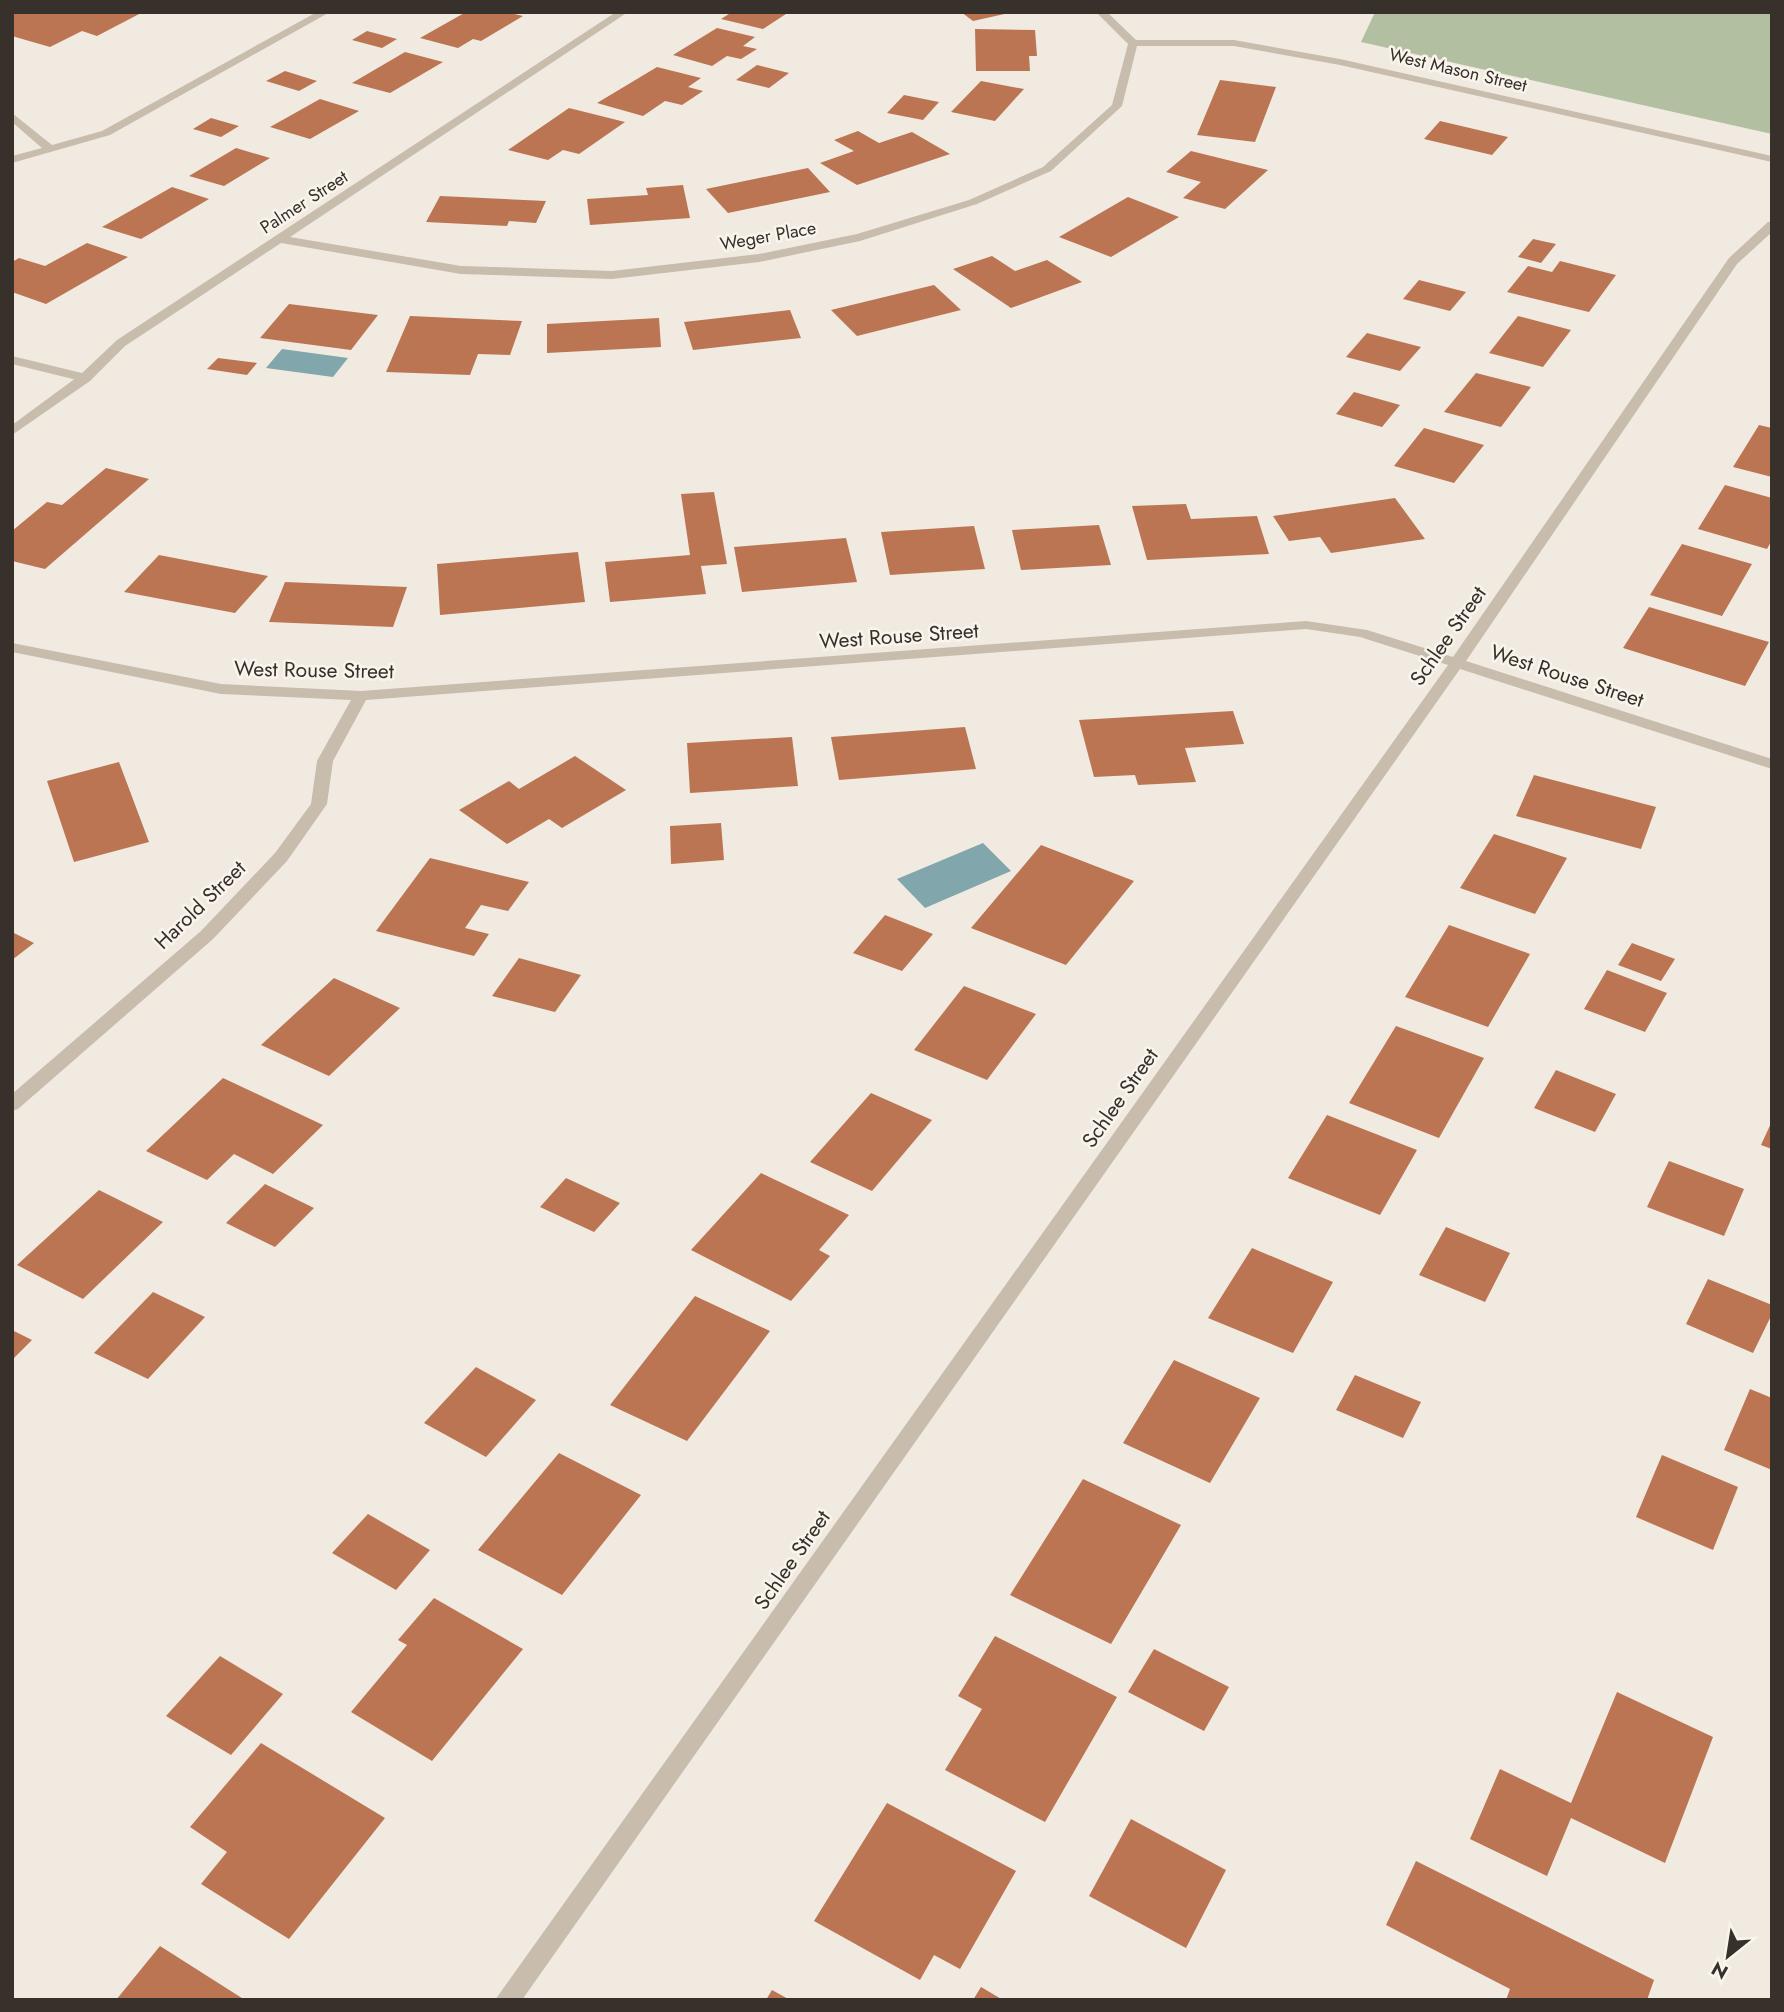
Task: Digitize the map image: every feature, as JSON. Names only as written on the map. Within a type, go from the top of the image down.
[{"type":"street","points":[[12,160],[106,133],[325,12]]},
{"type":"street","name":"Palmer Street","points":[[12,431],[85,378],[121,343],[623,12]]},
{"type":"street","points":[[1101,12],[1133,43]]},
{"type":"street","name":"Weger Place","points":[[281,239],[461,270],[612,275],[759,258],[860,237],[973,202],[1046,169],[1117,106],[1133,43]]},
{"type":"street","name":"West Mason Street","points":[[1133,43],[1234,43],[1340,62],[1772,159]]},
{"type":"street","points":[[12,116],[49,148]]},
{"type":"street","name":"Schlee Street","points":[[507,2000],[1457,663],[1733,261],[1772,225]]},
{"type":"street","points":[[12,360],[85,378]]},
{"type":"street","name":"West Rouse Street","points":[[12,647],[221,689],[361,696],[1212,635],[1306,625],[1362,633],[1772,764]]},
{"type":"street","name":"Harold Street","points":[[12,1104],[207,935],[281,857],[319,804],[325,761],[361,696]]},
{"type":"green space","points":[[1375,12],[1772,12],[1772,134],[1361,42]]},
{"type":"water","points":[[282,349],[348,358],[333,377],[266,368]]},
{"type":"water","points":[[983,843],[1011,871],[925,908],[897,879]]},
{"type":"building","points":[[12,12],[143,12],[97,36],[82,31],[50,47],[12,36]]},
{"type":"building","points":[[466,12],[506,12],[523,16],[481,41],[473,39],[458,48],[420,38]]},
{"type":"building","points":[[732,12],[789,12],[763,29],[721,19]]},
{"type":"building","points":[[961,12],[1009,12],[1009,13],[973,21]]},
{"type":"building","points":[[717,28],[755,37],[743,46],[757,49],[741,59],[727,56],[712,66],[673,55]]},
{"type":"building","points":[[975,29],[1035,30],[1037,56],[1029,56],[1030,71],[976,71]]},
{"type":"building","points":[[367,31],[397,39],[382,48],[352,40]]},
{"type":"building","points":[[405,52],[443,62],[390,93],[352,83]]},
{"type":"building","points":[[757,65],[789,73],[769,88],[736,80]]},
{"type":"building","points":[[657,67],[701,78],[688,87],[703,91],[682,105],[665,101],[643,116],[597,103]]},
{"type":"building","points":[[285,71],[317,81],[299,91],[266,81]]},
{"type":"building","points":[[1220,80],[1276,87],[1255,142],[1197,135]]},
{"type":"building","points":[[981,81],[1024,89],[995,121],[951,112]]},
{"type":"building","points":[[904,95],[939,102],[923,120],[887,113]]},
{"type":"building","points":[[320,99],[359,111],[310,139],[270,127]]},
{"type":"building","points":[[569,108],[625,122],[579,154],[563,150],[548,160],[508,150]]},
{"type":"building","points":[[211,118],[239,126],[221,137],[193,129]]},
{"type":"building","points":[[1440,121],[1508,137],[1492,155],[1424,139]]},
{"type":"building","points":[[858,131],[879,143],[912,132],[950,154],[857,185],[820,163],[854,151],[834,140]]},
{"type":"building","points":[[236,148],[270,158],[224,186],[189,176]]},
{"type":"building","points":[[1191,151],[1268,170],[1225,209],[1183,198],[1201,182],[1166,172]]},
{"type":"building","points":[[808,168],[830,192],[728,213],[706,189]]},
{"type":"building","points":[[683,185],[690,218],[590,225],[587,199],[648,195],[646,188]]},
{"type":"building","points":[[172,187],[209,199],[141,239],[102,227]]},
{"type":"building","points":[[440,196],[546,201],[536,223],[509,221],[507,226],[426,222]]},
{"type":"building","points":[[1128,197],[1179,217],[1111,257],[1059,237]]},
{"type":"building","points":[[1533,239],[1556,244],[1541,263],[1518,257]]},
{"type":"building","points":[[87,243],[128,257],[46,304],[12,292],[12,262],[19,258],[45,266]]},
{"type":"building","points":[[992,256],[1015,271],[1047,260],[1082,282],[1011,308],[953,269]]},
{"type":"building","points":[[1560,261],[1616,275],[1589,312],[1507,292],[1528,266],[1552,272]]},
{"type":"building","points":[[1419,280],[1466,292],[1450,311],[1403,299]]},
{"type":"building","points":[[934,285],[961,310],[857,336],[831,310]]},
{"type":"building","points":[[289,304],[378,315],[351,350],[260,338]]},
{"type":"building","points":[[790,310],[801,338],[693,350],[684,322]]},
{"type":"building","points":[[410,316],[522,321],[510,355],[478,354],[470,375],[386,372]]},
{"type":"building","points":[[1518,316],[1571,330],[1543,367],[1489,353]]},
{"type":"building","points":[[659,318],[661,347],[547,353],[547,324]]},
{"type":"building","points":[[1367,333],[1421,347],[1400,371],[1346,357]]},
{"type":"building","points":[[218,358],[257,363],[247,375],[207,369]]},
{"type":"building","points":[[1476,373],[1531,387],[1501,427],[1444,412]]},
{"type":"building","points":[[1354,392],[1400,405],[1382,427],[1336,414]]},
{"type":"building","points":[[1759,425],[1772,428],[1772,477],[1733,467]]},
{"type":"building","points":[[1424,428],[1484,445],[1454,483],[1394,466]]},
{"type":"building","points":[[106,468],[149,479],[45,569],[12,561],[12,531],[47,502],[62,505]]},
{"type":"building","points":[[1725,485],[1772,498],[1772,540],[1767,549],[1698,529]]},
{"type":"building","points":[[714,492],[727,564],[701,566],[706,594],[610,602],[605,562],[690,555],[681,494]]},
{"type":"building","points":[[1395,498],[1425,539],[1331,553],[1320,537],[1289,541],[1273,516]]},
{"type":"building","points":[[1186,504],[1191,519],[1257,516],[1269,554],[1147,560],[1132,506]]},
{"type":"building","points":[[1099,525],[1111,565],[1021,570],[1012,530]]},
{"type":"building","points":[[974,526],[985,569],[890,575],[881,532]]},
{"type":"building","points":[[846,538],[857,582],[742,592],[734,547]]},
{"type":"building","points":[[1682,544],[1752,564],[1722,616],[1650,595]]},
{"type":"building","points":[[578,552],[585,602],[440,615],[437,564]]},
{"type":"building","points":[[159,555],[268,576],[235,613],[124,592]]},
{"type":"building","points":[[285,582],[407,587],[393,627],[269,622]]},
{"type":"building","points":[[1649,607],[1769,642],[1745,686],[1623,648]]},
{"type":"building","points":[[1233,711],[1244,744],[1185,748],[1196,782],[1138,785],[1135,775],[1094,777],[1079,720]]},
{"type":"building","points":[[965,727],[976,769],[839,780],[831,737]]},
{"type":"building","points":[[792,737],[798,786],[690,793],[687,743]]},
{"type":"building","points":[[575,756],[626,790],[562,828],[549,819],[507,844],[459,810],[509,781],[519,789]]},
{"type":"building","points":[[119,762],[149,842],[74,862],[47,781]]},
{"type":"building","points":[[1534,775],[1656,807],[1641,849],[1516,816]]},
{"type":"building","points":[[721,823],[724,860],[671,864],[670,826]]},
{"type":"building","points":[[1494,834],[1567,858],[1535,914],[1460,888]]},
{"type":"building","points":[[1041,845],[1134,881],[1066,965],[971,928]]},
{"type":"building","points":[[430,858],[529,882],[508,911],[481,905],[465,928],[489,934],[474,956],[376,931]]},
{"type":"building","points":[[885,915],[933,934],[902,971],[853,953]]},
{"type":"building","points":[[1449,925],[1530,954],[1488,1027],[1405,997]]},
{"type":"building","points":[[12,932],[34,943],[12,960]]},
{"type":"building","points":[[1632,943],[1675,959],[1661,981],[1618,965]]},
{"type":"building","points":[[519,958],[581,975],[555,1012],[492,996]]},
{"type":"building","points":[[1607,970],[1667,993],[1645,1032],[1584,1009]]},
{"type":"building","points":[[334,978],[400,1008],[329,1076],[261,1045]]},
{"type":"building","points":[[964,986],[1036,1014],[987,1080],[914,1050]]},
{"type":"building","points":[[1396,1026],[1484,1058],[1439,1138],[1349,1103]]},
{"type":"building","points":[[1556,1070],[1616,1094],[1595,1132],[1534,1108]]},
{"type":"building","points":[[223,1078],[323,1125],[273,1174],[234,1154],[207,1180],[146,1151]]},
{"type":"building","points":[[871,1093],[932,1120],[872,1191],[810,1162]]},
{"type":"building","points":[[1327,1115],[1417,1150],[1380,1215],[1288,1178]]},
{"type":"building","points":[[1772,1121],[1772,1149],[1761,1145]]},
{"type":"building","points":[[1669,1161],[1744,1189],[1724,1236],[1647,1207]]},
{"type":"building","points":[[761,1173],[849,1215],[819,1250],[830,1256],[791,1301],[691,1250]]},
{"type":"building","points":[[566,1178],[620,1203],[594,1232],[540,1207]]},
{"type":"building","points":[[265,1184],[314,1208],[275,1247],[226,1223]]},
{"type":"building","points":[[99,1190],[163,1222],[83,1299],[17,1265]]},
{"type":"building","points":[[1446,1227],[1510,1253],[1485,1302],[1419,1275]]},
{"type":"building","points":[[1252,1248],[1333,1282],[1293,1353],[1208,1318]]},
{"type":"building","points":[[1708,1279],[1772,1305],[1772,1314],[1753,1353],[1686,1324]]},
{"type":"building","points":[[153,1292],[205,1317],[148,1379],[94,1353]]},
{"type":"building","points":[[695,1296],[770,1331],[687,1441],[610,1405]]},
{"type":"building","points":[[12,1330],[32,1340],[12,1360]]},
{"type":"building","points":[[1174,1360],[1260,1398],[1210,1483],[1123,1443]]},
{"type":"building","points":[[476,1367],[536,1400],[486,1457],[424,1423]]},
{"type":"building","points":[[1355,1375],[1421,1402],[1403,1438],[1336,1410]]},
{"type":"building","points":[[1750,1389],[1772,1398],[1772,1470],[1724,1450]]},
{"type":"building","points":[[559,1453],[641,1495],[562,1595],[478,1550]]},
{"type":"building","points":[[1662,1455],[1738,1487],[1713,1550],[1636,1517]]},
{"type":"building","points":[[1083,1479],[1181,1525],[1111,1644],[1010,1595]]},
{"type":"building","points":[[368,1514],[430,1550],[396,1590],[332,1553]]},
{"type":"building","points":[[434,1598],[523,1649],[432,1761],[351,1712],[407,1645],[398,1640]]},
{"type":"building","points":[[995,1636],[1117,1697],[1045,1822],[945,1770],[982,1709],[958,1696]]},
{"type":"building","points":[[1154,1649],[1229,1687],[1204,1731],[1128,1692]]},
{"type":"building","points":[[220,1656],[283,1694],[231,1755],[166,1716]]},
{"type":"building","points":[[1617,1692],[1713,1737],[1665,1863],[1571,1818],[1547,1876],[1470,1839],[1500,1769],[1571,1803]]},
{"type":"building","points":[[261,1743],[385,1818],[289,1939],[201,1884],[227,1852],[190,1827]]},
{"type":"building","points":[[887,1803],[1016,1871],[960,1969],[934,1955],[920,1980],[814,1921]]},
{"type":"building","points":[[1131,1819],[1226,1870],[1186,1948],[1089,1896]]},
{"type":"building","points":[[1416,1861],[1654,1980],[1647,2000],[1506,2000],[1510,1989],[1386,1925]]},
{"type":"building","points":[[160,1946],[245,2000],[116,2000]]},
{"type":"building","points":[[981,1987],[1003,2000],[973,2000]]},
{"type":"building","points":[[772,1990],[790,2000],[766,2000]]}]
